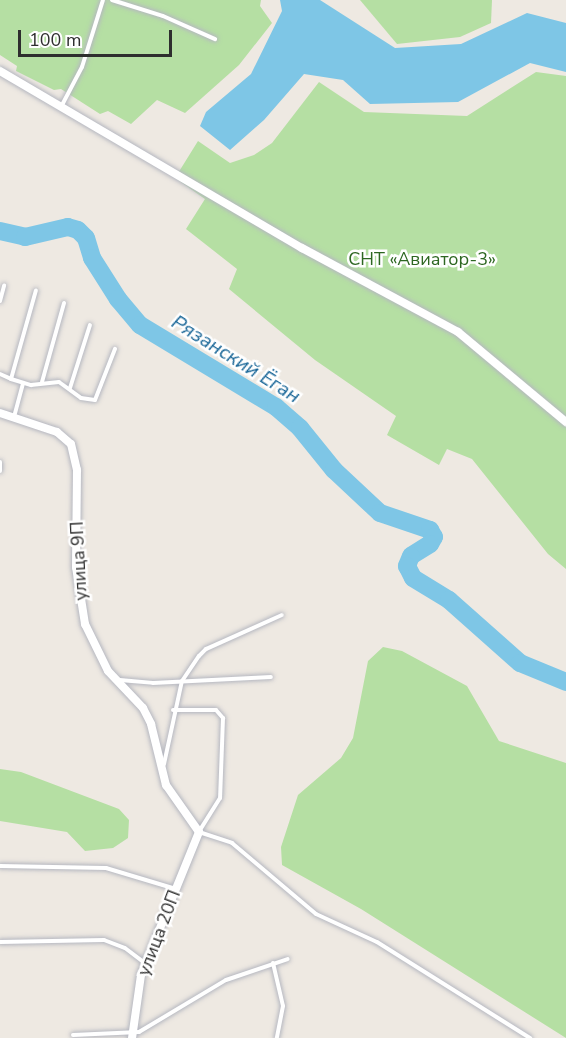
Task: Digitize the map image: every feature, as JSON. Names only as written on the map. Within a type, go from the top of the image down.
[{"type":"street","points":[[0,71],[302,248],[448,326],[566,422]]},
{"type":"street","name":"улица 9П","points":[[0,413],[57,432],[73,450],[77,470],[76,567],[81,605],[93,646],[115,679],[142,708],[152,724],[163,771],[172,796],[199,832]]},
{"type":"street","name":"улица 20П","points":[[132,1036],[145,963],[199,832]]},
{"type":"lane","points":[[61,107],[82,67],[103,0]]},
{"type":"lane","points":[[112,0],[164,16],[215,39]]},
{"type":"lane","points":[[0,301],[4,286]]},
{"type":"lane","points":[[11,379],[36,290]]},
{"type":"lane","points":[[42,383],[64,303]]},
{"type":"lane","points":[[70,388],[90,325]]},
{"type":"lane","points":[[0,375],[23,384],[59,382],[83,399],[98,398],[115,349]]},
{"type":"lane","points":[[14,417],[23,384]]},
{"type":"lane","points":[[0,462],[0,471]]},
{"type":"lane","points":[[163,771],[173,710],[182,681],[206,649],[282,615]]},
{"type":"lane","points":[[115,679],[182,681],[271,677]]},
{"type":"lane","points":[[173,710],[216,710],[223,718],[220,798],[199,832],[232,843],[316,914],[377,942],[530,1038]]},
{"type":"lane","points":[[0,866],[106,868],[176,889]]},
{"type":"lane","points":[[0,942],[104,940],[125,948],[145,963]]},
{"type":"lane","points":[[73,1035],[132,1036],[226,980],[288,958]]},
{"type":"lane","points":[[273,963],[283,1006],[278,1038]]},
{"type":"green space","points":[[0,0],[261,0],[260,6],[272,23],[239,65],[185,113],[157,100],[131,124],[108,111],[100,114],[61,89],[54,90],[16,71],[17,66],[0,55]]},
{"type":"green space","points":[[360,0],[492,0],[491,23],[460,37],[397,44]]},
{"type":"green space","name":"СНТ «Авиатор-3»","points":[[536,72],[566,76],[566,569],[548,554],[472,459],[447,449],[439,465],[387,435],[396,416],[315,360],[229,289],[237,269],[186,229],[205,199],[175,178],[198,141],[230,163],[254,155],[272,143],[319,82],[364,112],[467,116]]},
{"type":"green space","points":[[383,647],[402,651],[467,686],[499,741],[566,763],[566,1038],[361,909],[282,865],[281,847],[298,795],[341,758],[353,738],[368,661]]},
{"type":"green space","points":[[0,769],[21,772],[119,809],[129,820],[128,838],[113,848],[85,851],[67,832],[0,821]]},
{"type":"water","points":[[280,0],[320,0],[395,48],[461,44],[527,13],[566,23],[566,72],[530,63],[458,102],[370,104],[343,80],[304,74],[264,120],[230,150],[200,126],[206,112],[251,74],[282,11]]},
{"type":"waterway","name":"Рязанский Ёган","points":[[0,231],[25,237],[68,227],[78,230],[86,238],[92,258],[118,299],[140,325],[276,407],[300,428],[334,470],[380,513],[430,530],[434,537],[430,544],[411,556],[407,566],[413,578],[449,600],[520,663],[566,682]]}]
